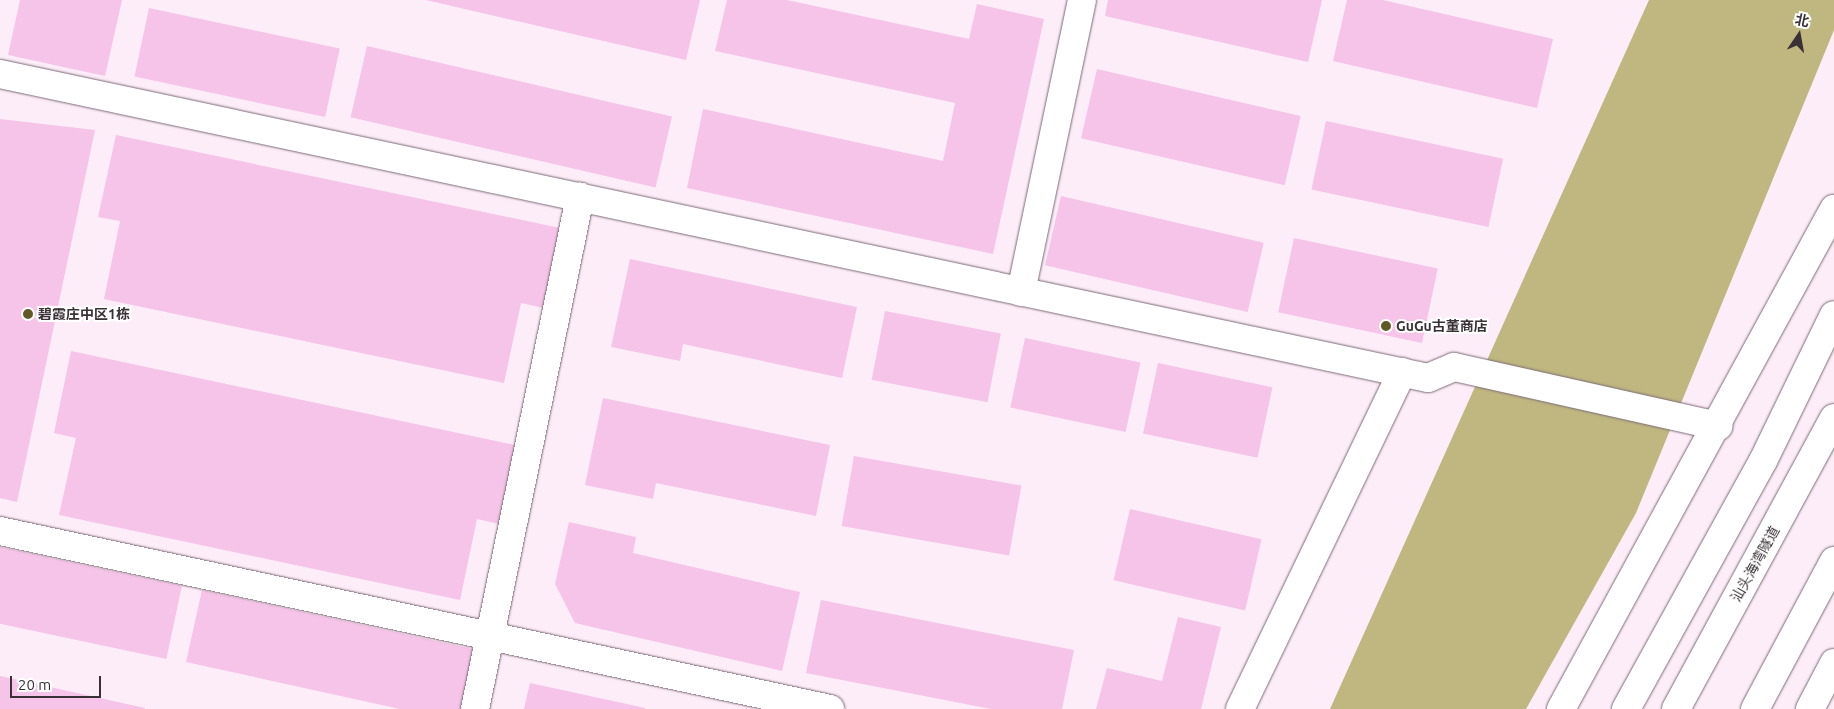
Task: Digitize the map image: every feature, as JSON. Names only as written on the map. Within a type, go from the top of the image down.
[{"type":"main road","points":[[1021,292],[1082,0]]},
{"type":"main road","points":[[0,74],[1428,378],[1454,367],[1705,425]]},
{"type":"main road","points":[[475,709],[580,197]]},
{"type":"main road","points":[[1561,709],[1705,425],[1834,209]]},
{"type":"main road","points":[[1626,709],[1764,461],[1834,315]]},
{"type":"main road","points":[[1240,709],[1402,372]]},
{"type":"main road","name":"汕头海湾隧道","points":[[1676,709],[1834,418]]},
{"type":"main road","points":[[0,531],[830,709]]},
{"type":"main road","points":[[1755,709],[1834,561]]},
{"type":"main road","points":[[1810,709],[1834,663]]},
{"type":"shaded area","points":[[1649,0],[1834,0],[1834,30],[1636,513],[1526,709],[1330,709]]},
{"type":"building","points":[[20,0],[122,0],[105,76],[8,55]]},
{"type":"building","points":[[426,0],[700,0],[686,60]]},
{"type":"building","points":[[727,0],[787,0],[969,39],[977,4],[1044,19],[993,254],[687,188],[703,109],[943,161],[955,103],[715,51]]},
{"type":"building","points":[[1108,0],[1322,0],[1308,62],[1105,16]]},
{"type":"building","points":[[1347,0],[1383,0],[1553,39],[1537,108],[1333,61]]},
{"type":"building","points":[[149,8],[340,49],[325,117],[134,76]]},
{"type":"building","points":[[367,46],[672,116],[656,188],[351,117]]},
{"type":"building","points":[[1097,69],[1301,116],[1285,185],[1081,138]]},
{"type":"building","name":"碧霞庄中区1栋","points":[[0,119],[95,130],[17,502],[0,498]]},
{"type":"building","points":[[1326,121],[1503,159],[1488,227],[1311,189]]},
{"type":"building","points":[[116,135],[560,228],[543,308],[521,303],[504,383],[104,299],[120,221],[98,217]]},
{"type":"building","points":[[1061,196],[1264,243],[1248,312],[1045,265]]},
{"type":"building","points":[[1294,238],[1438,269],[1422,343],[1278,312]]},
{"type":"building","points":[[630,259],[857,307],[842,378],[683,344],[680,361],[611,347]]},
{"type":"building","points":[[885,311],[1001,334],[987,402],[872,380]]},
{"type":"building","points":[[1025,338],[1140,363],[1126,432],[1010,407]]},
{"type":"building","points":[[71,351],[515,445],[499,524],[477,519],[460,600],[59,515],[76,438],[54,433]]},
{"type":"building","points":[[1158,363],[1272,387],[1257,458],[1143,433]]},
{"type":"building","points":[[603,398],[830,445],[816,516],[656,483],[653,499],[585,485]]},
{"type":"building","points":[[854,456],[1021,486],[1009,555],[842,526]]},
{"type":"building","points":[[1130,509],[1262,539],[1245,610],[1114,580]]},
{"type":"building","points":[[569,522],[636,537],[633,553],[800,592],[782,671],[575,623],[555,584]]},
{"type":"building","points":[[0,547],[182,586],[166,659],[0,624]]},
{"type":"building","points":[[202,590],[482,651],[469,709],[400,709],[186,662]]},
{"type":"building","points":[[821,600],[1074,650],[1062,709],[991,709],[806,673]]},
{"type":"building","points":[[1178,617],[1221,627],[1201,709],[1096,709],[1107,668],[1162,681]]},
{"type":"building","points":[[0,676],[145,708],[145,709],[0,709]]},
{"type":"building","points":[[530,683],[645,708],[645,709],[524,709]]},
{"type":"place","name":"碧霞庄中区1栋","points":[[28,314]]},
{"type":"place","name":"GuGu古董商店","points":[[1386,326]]}]
